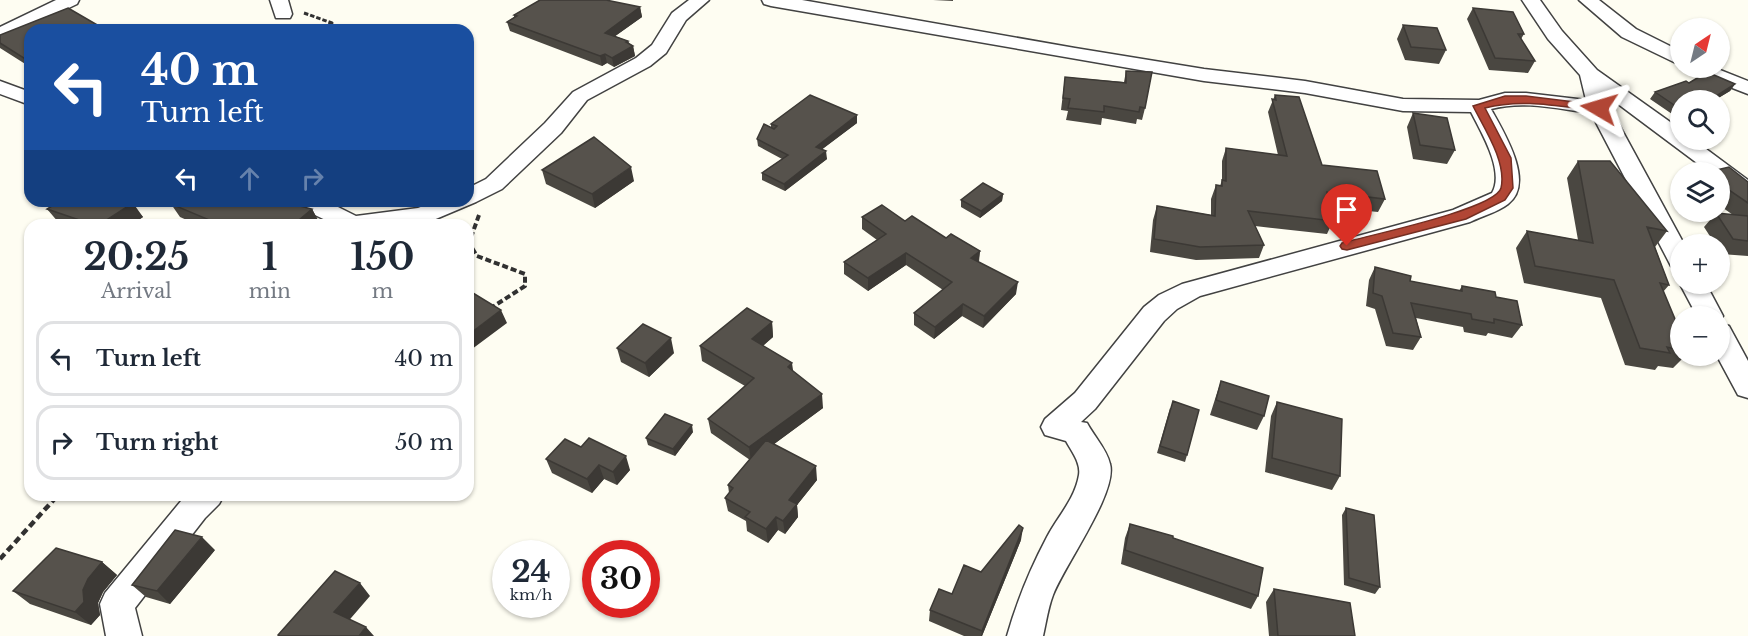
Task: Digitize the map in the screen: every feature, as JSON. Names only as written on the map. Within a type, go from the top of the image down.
[{"type":"street","points":[[0,35],[69,0]]},
{"type":"street","points":[[474,193],[494,184],[553,128],[580,96],[643,62],[659,49],[679,17],[700,0]]},
{"type":"street","points":[[771,0],[1087,56],[1204,75],[1305,87],[1403,105],[1479,106],[1505,99],[1526,99],[1599,108]]},
{"type":"street","points":[[1531,0],[1555,35],[1590,74],[1670,131]]},
{"type":"street","points":[[1588,0],[1629,33],[1670,54]]},
{"type":"street","points":[[1590,74],[1599,108],[1670,241]]},
{"type":"street","points":[[1723,78],[1748,88]]},
{"type":"street","points":[[0,87],[24,97]]},
{"type":"street","points":[[1025,636],[1036,595],[1060,545],[1086,504],[1095,475],[1095,464],[1076,432],[1056,427],[1085,401],[1154,314],[1168,302],[1191,290],[1461,216],[1501,198],[1507,188],[1505,158],[1479,106]]},
{"type":"street","points":[[1695,150],[1748,191]]},
{"type":"street","points":[[319,207],[344,219]]},
{"type":"street","points":[[391,219],[422,215],[444,207]]},
{"type":"street","points":[[426,219],[447,207]]},
{"type":"street","points":[[1730,353],[1748,387]]},
{"type":"street","points":[[124,636],[117,604],[202,501]]},
{"type":"path","points":[[281,7],[332,23],[330,24]]},
{"type":"path","points":[[474,230],[478,222],[482,197],[494,184]]},
{"type":"path","points":[[474,252],[477,256],[525,274],[525,286],[487,310]]},
{"type":"path","points":[[0,559],[53,501]]},
{"type":"building","points":[[540,0],[606,0],[640,7],[605,33],[628,41],[626,42],[633,46],[612,58],[605,54],[600,56],[507,22],[517,16],[514,15]]},
{"type":"building","points":[[68,8],[96,24],[28,24]]},
{"type":"building","points":[[1473,8],[1513,12],[1524,34],[1518,34],[1535,61],[1495,58]]},
{"type":"building","points":[[24,25],[24,58],[0,43],[0,35]]},
{"type":"building","points":[[1403,25],[1437,28],[1446,50],[1411,47]]},
{"type":"building","points":[[1126,71],[1152,72],[1145,108],[1140,107],[1139,112],[1104,106],[1104,112],[1068,108],[1070,99],[1063,98],[1065,77],[1126,83]]},
{"type":"building","points":[[1697,78],[1721,78],[1735,84],[1726,90],[1670,90],[1670,102],[1655,92],[1686,81],[1689,83]]},
{"type":"building","points":[[810,95],[857,115],[816,147],[826,151],[784,184],[762,173],[788,155],[757,139],[764,124],[774,129],[777,126],[771,124]]},
{"type":"building","points":[[1275,95],[1299,97],[1322,165],[1377,171],[1385,199],[1327,192],[1333,221],[1248,211],[1264,245],[1200,247],[1154,239],[1157,206],[1215,216],[1216,185],[1222,186],[1222,180],[1226,181],[1226,148],[1287,156],[1272,99],[1276,100]]},
{"type":"building","points":[[1413,113],[1447,118],[1455,150],[1420,145]]},
{"type":"building","points":[[594,137],[631,167],[592,194],[542,170]]},
{"type":"building","points":[[1578,161],[1610,161],[1667,231],[1647,227],[1669,285],[1660,283],[1670,307],[1670,348],[1667,347],[1670,353],[1640,348],[1614,280],[1535,266],[1527,231],[1593,243]]},
{"type":"building","points":[[1730,168],[1748,182],[1748,203],[1730,191]]},
{"type":"building","points":[[983,183],[1003,194],[981,211],[961,200]]},
{"type":"building","points":[[882,205],[905,221],[912,216],[946,238],[951,234],[980,251],[971,258],[1018,282],[984,316],[963,304],[935,327],[914,313],[952,282],[906,253],[868,278],[844,262],[886,234],[862,217]]},
{"type":"building","points":[[50,207],[127,207],[108,219],[76,219],[47,209]]},
{"type":"building","points":[[178,207],[304,207],[312,209],[300,219],[207,219]]},
{"type":"building","points":[[1730,214],[1748,216],[1748,241],[1733,239],[1722,222],[1730,222]]},
{"type":"building","points":[[1375,267],[1411,276],[1410,281],[1462,291],[1462,286],[1495,292],[1496,297],[1517,301],[1522,325],[1494,319],[1494,323],[1472,319],[1471,314],[1411,303],[1421,337],[1393,333],[1382,296],[1373,293]]},
{"type":"building","points":[[474,294],[501,310],[474,330]]},
{"type":"building","points":[[747,308],[772,322],[752,339],[792,363],[788,367],[822,394],[749,447],[708,419],[754,378],[700,346]]},
{"type":"building","points":[[643,324],[671,338],[645,363],[617,348]]},
{"type":"building","points":[[1221,381],[1269,396],[1264,416],[1216,400]]},
{"type":"building","points":[[1173,401],[1199,410],[1187,455],[1160,446]]},
{"type":"building","points":[[1277,402],[1342,419],[1340,476],[1272,458]]},
{"type":"building","points":[[665,414],[692,425],[673,449],[646,438]]},
{"type":"building","points":[[589,438],[626,456],[613,472],[599,465],[587,479],[546,459],[565,439],[581,447]]},
{"type":"building","points":[[766,440],[816,466],[789,500],[797,504],[783,521],[776,517],[766,529],[745,517],[750,512],[725,498],[733,488],[728,485]]},
{"type":"building","points":[[1346,508],[1374,515],[1380,587],[1349,578]]},
{"type":"building","points":[[1130,524],[1173,536],[1173,538],[1263,568],[1258,596],[1125,550]]},
{"type":"building","points":[[1019,525],[1023,528],[982,631],[930,610],[939,589],[952,594],[964,565],[981,572]]},
{"type":"building","points":[[175,530],[202,537],[157,591],[132,585]]},
{"type":"building","points":[[56,548],[102,562],[88,579],[83,590],[84,602],[75,612],[13,591]]},
{"type":"building","points":[[335,571],[360,583],[334,612],[366,627],[359,636],[278,635]]},
{"type":"building","points":[[1274,589],[1350,603],[1355,636],[1278,636]]},
{"type":"route","points":[[1347,246],[1461,216],[1501,198],[1507,188],[1505,158],[1479,106],[1505,99],[1526,99],[1599,108]]}]
